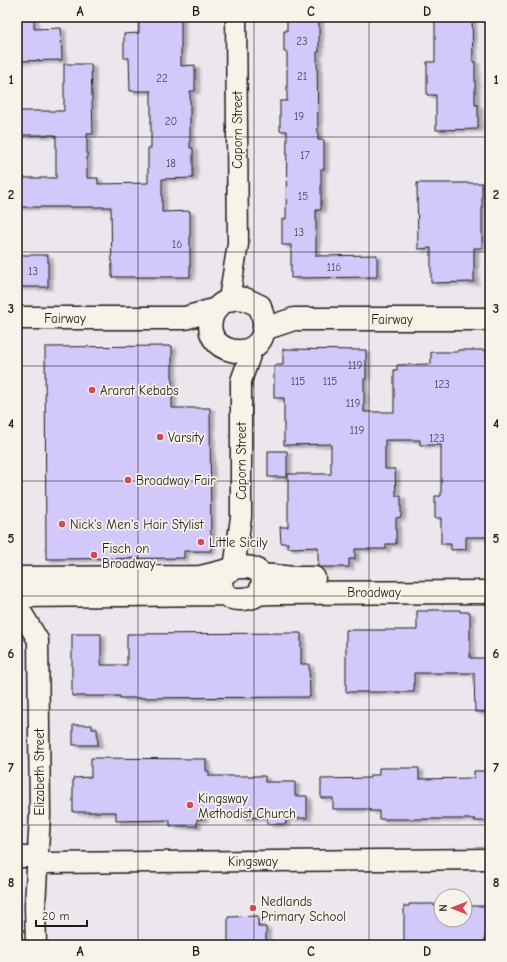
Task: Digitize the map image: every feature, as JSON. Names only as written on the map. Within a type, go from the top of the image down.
[{"type":"main road","name":"Fairway","points":[[17,318],[185,318],[238,304],[294,319],[490,319]]},
{"type":"main road","points":[[238,304],[264,324],[258,338],[245,351],[236,352],[228,350],[215,340],[212,333],[212,316],[238,304]]},
{"type":"main road","name":"Fairway","points":[[185,318],[212,333]]},
{"type":"main road","name":"Fairway","points":[[258,338],[294,319]]},
{"type":"main road","points":[[17,596],[225,594],[232,598],[242,599],[253,597],[246,575],[224,574],[221,583],[225,594]]},
{"type":"main road","name":"Broadway","points":[[246,575],[274,592],[490,592]]},
{"type":"main road","name":"Broadway","points":[[17,578],[201,577],[246,575],[294,578],[490,578]]},
{"type":"street","name":"Caporn Street","points":[[236,17],[238,304]]},
{"type":"street","name":"Caporn Street","points":[[246,575],[241,517],[241,381],[258,338]]},
{"type":"street","name":"Caporn Street","points":[[228,350],[241,381]]},
{"type":"street","name":"Elizabeth Street","points":[[17,605],[38,640],[40,814],[35,906],[36,945]]},
{"type":"street","name":"Kingsway","points":[[17,857],[30,857],[45,863],[490,859]]},
{"type":"building","points":[[17,17],[34,17],[34,29],[61,28],[62,60],[17,61]]},
{"type":"building","points":[[139,17],[181,17],[181,66],[195,65],[195,91],[190,91],[190,148],[193,148],[193,178],[162,179],[162,212],[190,211],[190,277],[112,277],[111,207],[17,207],[17,178],[56,178],[56,135],[17,135],[17,111],[64,111],[64,64],[91,64],[93,134],[87,134],[87,178],[98,178],[98,184],[148,183],[148,148],[151,148],[151,91],[130,91],[129,58],[124,58],[124,34],[139,33]]},
{"type":"building","points":[[287,17],[319,17],[319,52],[317,52],[318,140],[324,140],[324,169],[321,169],[321,210],[316,210],[316,256],[377,255],[377,277],[291,278],[291,245],[282,245],[282,219],[286,219],[287,131],[280,131],[280,101],[287,101],[287,52],[284,52],[284,31],[287,31]]},
{"type":"building","points":[[435,17],[472,17],[473,62],[475,62],[475,105],[478,105],[478,129],[436,130],[436,95],[427,95],[427,62],[435,62]]},
{"type":"building","points":[[417,183],[482,183],[482,248],[474,248],[474,282],[431,283],[431,248],[418,249]]},
{"type":"building","points":[[17,255],[48,255],[48,287],[17,287]]},
{"type":"building","name":"Broadway Fair","points":[[172,346],[172,408],[210,408],[211,551],[184,551],[184,558],[46,559],[45,347]]},
{"type":"building","points":[[283,349],[366,350],[364,412],[394,412],[394,370],[397,370],[397,365],[431,364],[431,352],[486,350],[487,371],[490,371],[490,537],[466,537],[466,549],[451,550],[451,544],[441,544],[441,518],[435,518],[435,496],[441,496],[441,445],[420,445],[420,440],[385,440],[385,469],[395,469],[396,496],[401,496],[401,517],[396,518],[396,544],[386,544],[386,549],[355,549],[355,559],[349,559],[349,567],[318,567],[318,547],[288,548],[288,543],[281,543],[280,527],[288,527],[288,474],[331,474],[331,444],[284,445],[284,398],[274,398],[274,365],[283,365]]},
{"type":"building","points":[[268,451],[287,451],[287,477],[268,477]]},
{"type":"building","points":[[460,610],[460,612],[470,612],[470,658],[490,658],[490,712],[475,712],[474,673],[414,673],[414,692],[346,692],[346,630],[417,630],[417,611]]},
{"type":"building","points":[[301,633],[301,664],[309,664],[310,697],[120,698],[120,696],[72,696],[72,634],[101,634],[101,665],[127,665],[127,634]]},
{"type":"building","points":[[73,725],[92,725],[92,729],[97,729],[98,745],[73,745]]},
{"type":"building","points":[[91,758],[206,759],[206,771],[209,771],[209,776],[265,776],[265,782],[295,782],[295,796],[307,796],[307,818],[286,818],[286,824],[267,824],[267,817],[241,818],[241,814],[203,814],[203,819],[197,819],[197,826],[170,826],[170,820],[116,821],[116,812],[73,812],[73,778],[91,777]]},
{"type":"building","points":[[379,768],[419,768],[419,779],[474,778],[474,771],[490,771],[490,821],[475,821],[475,819],[379,819],[379,811],[370,811],[370,809],[333,809],[333,798],[321,798],[321,779],[370,778],[370,775],[379,775]]},
{"type":"building","points":[[409,904],[433,904],[433,928],[473,928],[473,906],[485,906],[485,919],[490,919],[490,935],[485,935],[485,944],[404,945],[404,906],[409,906]]},
{"type":"building","points":[[258,916],[258,927],[266,927],[266,945],[228,945],[228,917]]},
{"type":"place","name":"Ararat Kebabs","points":[[92,390]]},
{"type":"place","name":"Varsity","points":[[160,437]]},
{"type":"place","name":"Broadway Fair","points":[[128,480]]},
{"type":"place","name":"Nick's Men's Hair Stylist","points":[[62,524]]},
{"type":"place","name":"Little Sicily","points":[[201,542]]},
{"type":"place","name":"Fisch on Broadway","points":[[94,555]]},
{"type":"place","name":"Kingsway Methodist Church","points":[[190,805]]},
{"type":"place","name":"Nedlands Primary School","points":[[253,908]]}]
